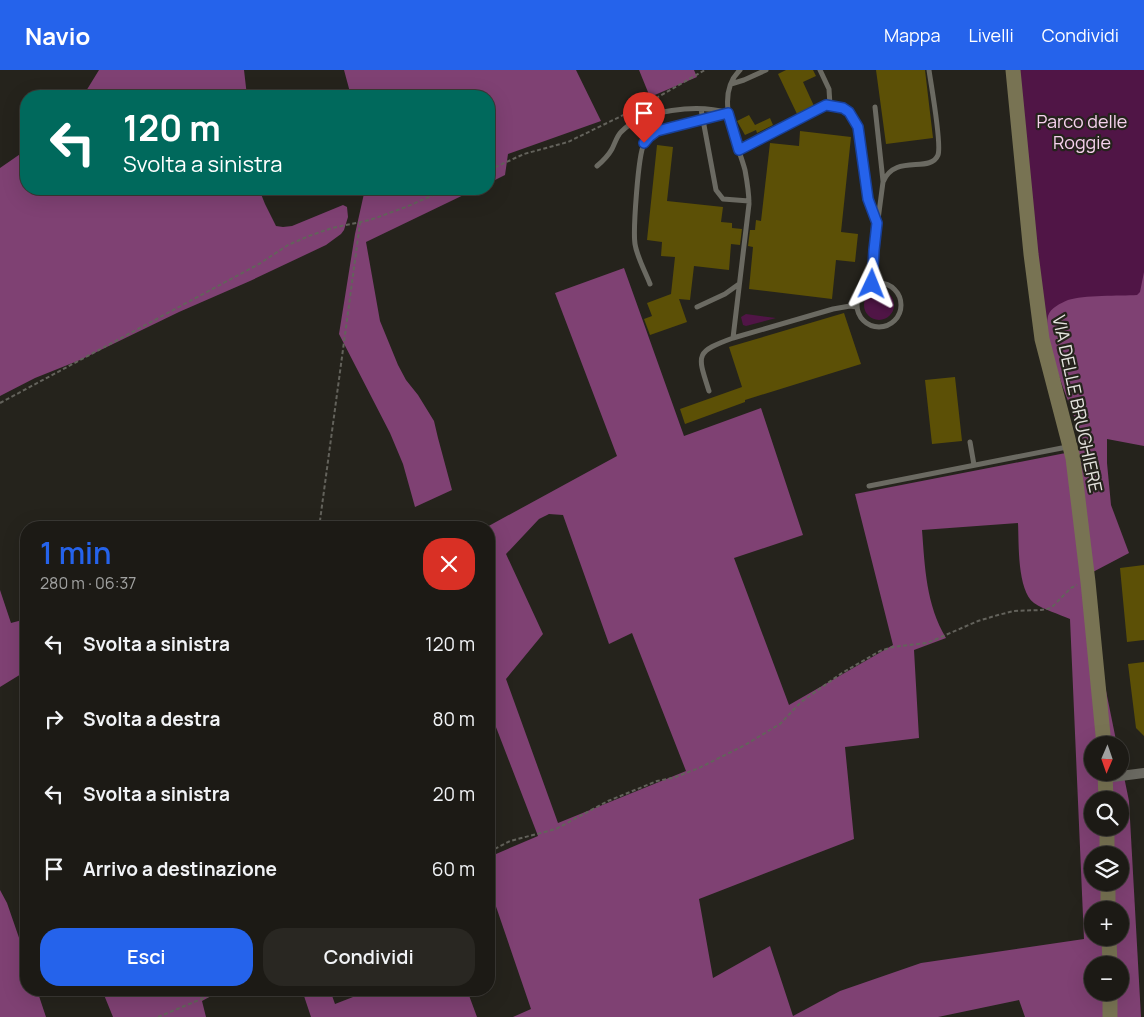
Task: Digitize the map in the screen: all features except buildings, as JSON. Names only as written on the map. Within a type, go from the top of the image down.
[{"type":"street","name":"VIA DELLE BRUGHIERE","points":[[1013,70],[1031,254],[1042,339],[1070,447],[1088,582],[1103,736]]},
{"type":"street","points":[[1129,774],[1144,773]]},
{"type":"street","points":[[1110,1001],[1110,1017]]},
{"type":"lane","points":[[733,338],[749,201],[747,182],[728,113],[731,84],[740,70]]},
{"type":"lane","points":[[731,84],[766,70]]},
{"type":"lane","points":[[820,70],[829,89],[830,105]]},
{"type":"lane","points":[[883,182],[890,170],[896,167],[928,163],[938,156],[939,140],[930,70]]},
{"type":"lane","points":[[739,150],[819,108],[830,105],[843,108],[855,120],[868,199],[877,223]]},
{"type":"lane","points":[[872,284],[873,258],[883,182],[875,107]]},
{"type":"lane","points":[[701,109],[716,190],[719,196],[723,199],[749,201]]},
{"type":"lane","points":[[597,166],[605,159],[621,132],[635,121],[650,115],[674,111],[716,109],[728,113]]},
{"type":"lane","points":[[650,284],[635,244],[642,150],[649,137],[657,131],[728,113]]},
{"type":"lane","points":[[697,307],[725,294],[739,284]]},
{"type":"lane","points":[[872,284],[886,284],[892,288],[900,300],[899,314],[889,325],[875,327],[862,320],[857,307],[860,293],[872,284]]},
{"type":"lane","points":[[709,391],[701,368],[702,355],[705,350],[712,346],[834,308],[857,307]]},
{"type":"lane","points":[[970,442],[974,465]]},
{"type":"lane","points":[[869,486],[1070,447]]},
{"type":"path","points":[[495,167],[524,154],[568,142],[646,104],[705,70]]},
{"type":"path","points":[[0,404],[250,268],[288,245],[332,228],[360,222],[406,207],[433,195]]},
{"type":"path","points":[[319,521],[360,222]]},
{"type":"path","points":[[495,849],[510,841],[556,829],[608,801],[657,781],[673,778],[699,768],[745,745],[780,724],[802,702],[842,673],[880,651],[893,647],[927,643],[978,621],[998,615],[1014,611],[1051,608],[1071,588],[1088,582]]},
{"type":"path","points":[[158,1017],[209,996]]},
{"type":"green space","name":"Parco delle Roggie","points":[[1013,70],[1144,70],[1144,305],[1071,312],[1040,328]]},
{"type":"green space","points":[[879,290],[890,294],[894,305],[890,316],[879,320],[868,316],[864,305],[868,294]]},
{"type":"green space","points":[[746,314],[776,318],[746,326],[743,325],[741,317]]},
{"type":"shaded area","points":[[99,70],[244,70],[246,90],[87,90]]},
{"type":"shaded area","points":[[344,70],[576,70],[601,121],[508,154],[505,175],[495,180],[495,90],[349,90]]},
{"type":"shaded area","points":[[639,70],[694,70],[697,77],[650,97]]},
{"type":"shaded area","points":[[20,154],[20,195],[261,195],[276,226],[292,226],[343,205],[347,207],[348,217],[341,234],[326,245],[179,312],[80,360],[35,378],[0,396],[0,168]]},
{"type":"shaded area","points":[[364,195],[464,195],[366,242],[380,321],[406,380],[434,421],[452,490],[415,507],[403,464],[390,433],[339,334],[355,234]]},
{"type":"shaded area","points":[[624,268],[684,436],[761,408],[803,535],[734,558],[789,705],[893,645],[855,494],[1086,449],[1055,362],[1047,329],[1048,316],[1056,306],[1075,298],[1137,295],[1140,292],[1144,272],[1144,446],[1107,439],[1111,505],[1129,553],[1091,573],[1104,681],[1115,736],[1084,736],[1084,781],[1125,781],[1127,791],[1084,791],[1084,836],[1129,836],[1129,801],[1141,1017],[1025,1017],[1019,1000],[938,1017],[513,1017],[531,1009],[495,904],[495,854],[538,836],[495,725],[495,523],[617,456],[555,293]],"holes":[[[549,514],[563,515],[609,644],[632,633],[686,771],[558,823],[506,679],[543,634],[506,554],[539,519]],[[1018,523],[1020,566],[1024,588],[1028,597],[1034,603],[1047,610],[1070,619],[1084,939],[921,963],[840,991],[793,1016],[770,946],[713,978],[699,899],[854,839],[845,747],[919,738],[914,650],[946,638],[939,625],[930,599],[922,530]]]},
{"type":"shaded area","points":[[0,590],[11,623],[20,621],[20,675],[0,687]]},
{"type":"shaded area","points":[[0,890],[7,903],[20,941],[20,996],[39,996],[46,1017],[0,1017]]},
{"type":"shaded area","points":[[104,996],[211,996],[202,1001],[206,1017],[113,1017]]},
{"type":"shaded area","points":[[304,996],[332,996],[335,1004],[356,996],[469,996],[477,1017],[311,1017]]},
{"type":"route","points":[[644,143],[657,131],[728,113],[739,150],[826,105],[843,108],[849,112],[858,127],[868,199],[877,223],[872,284]]}]
